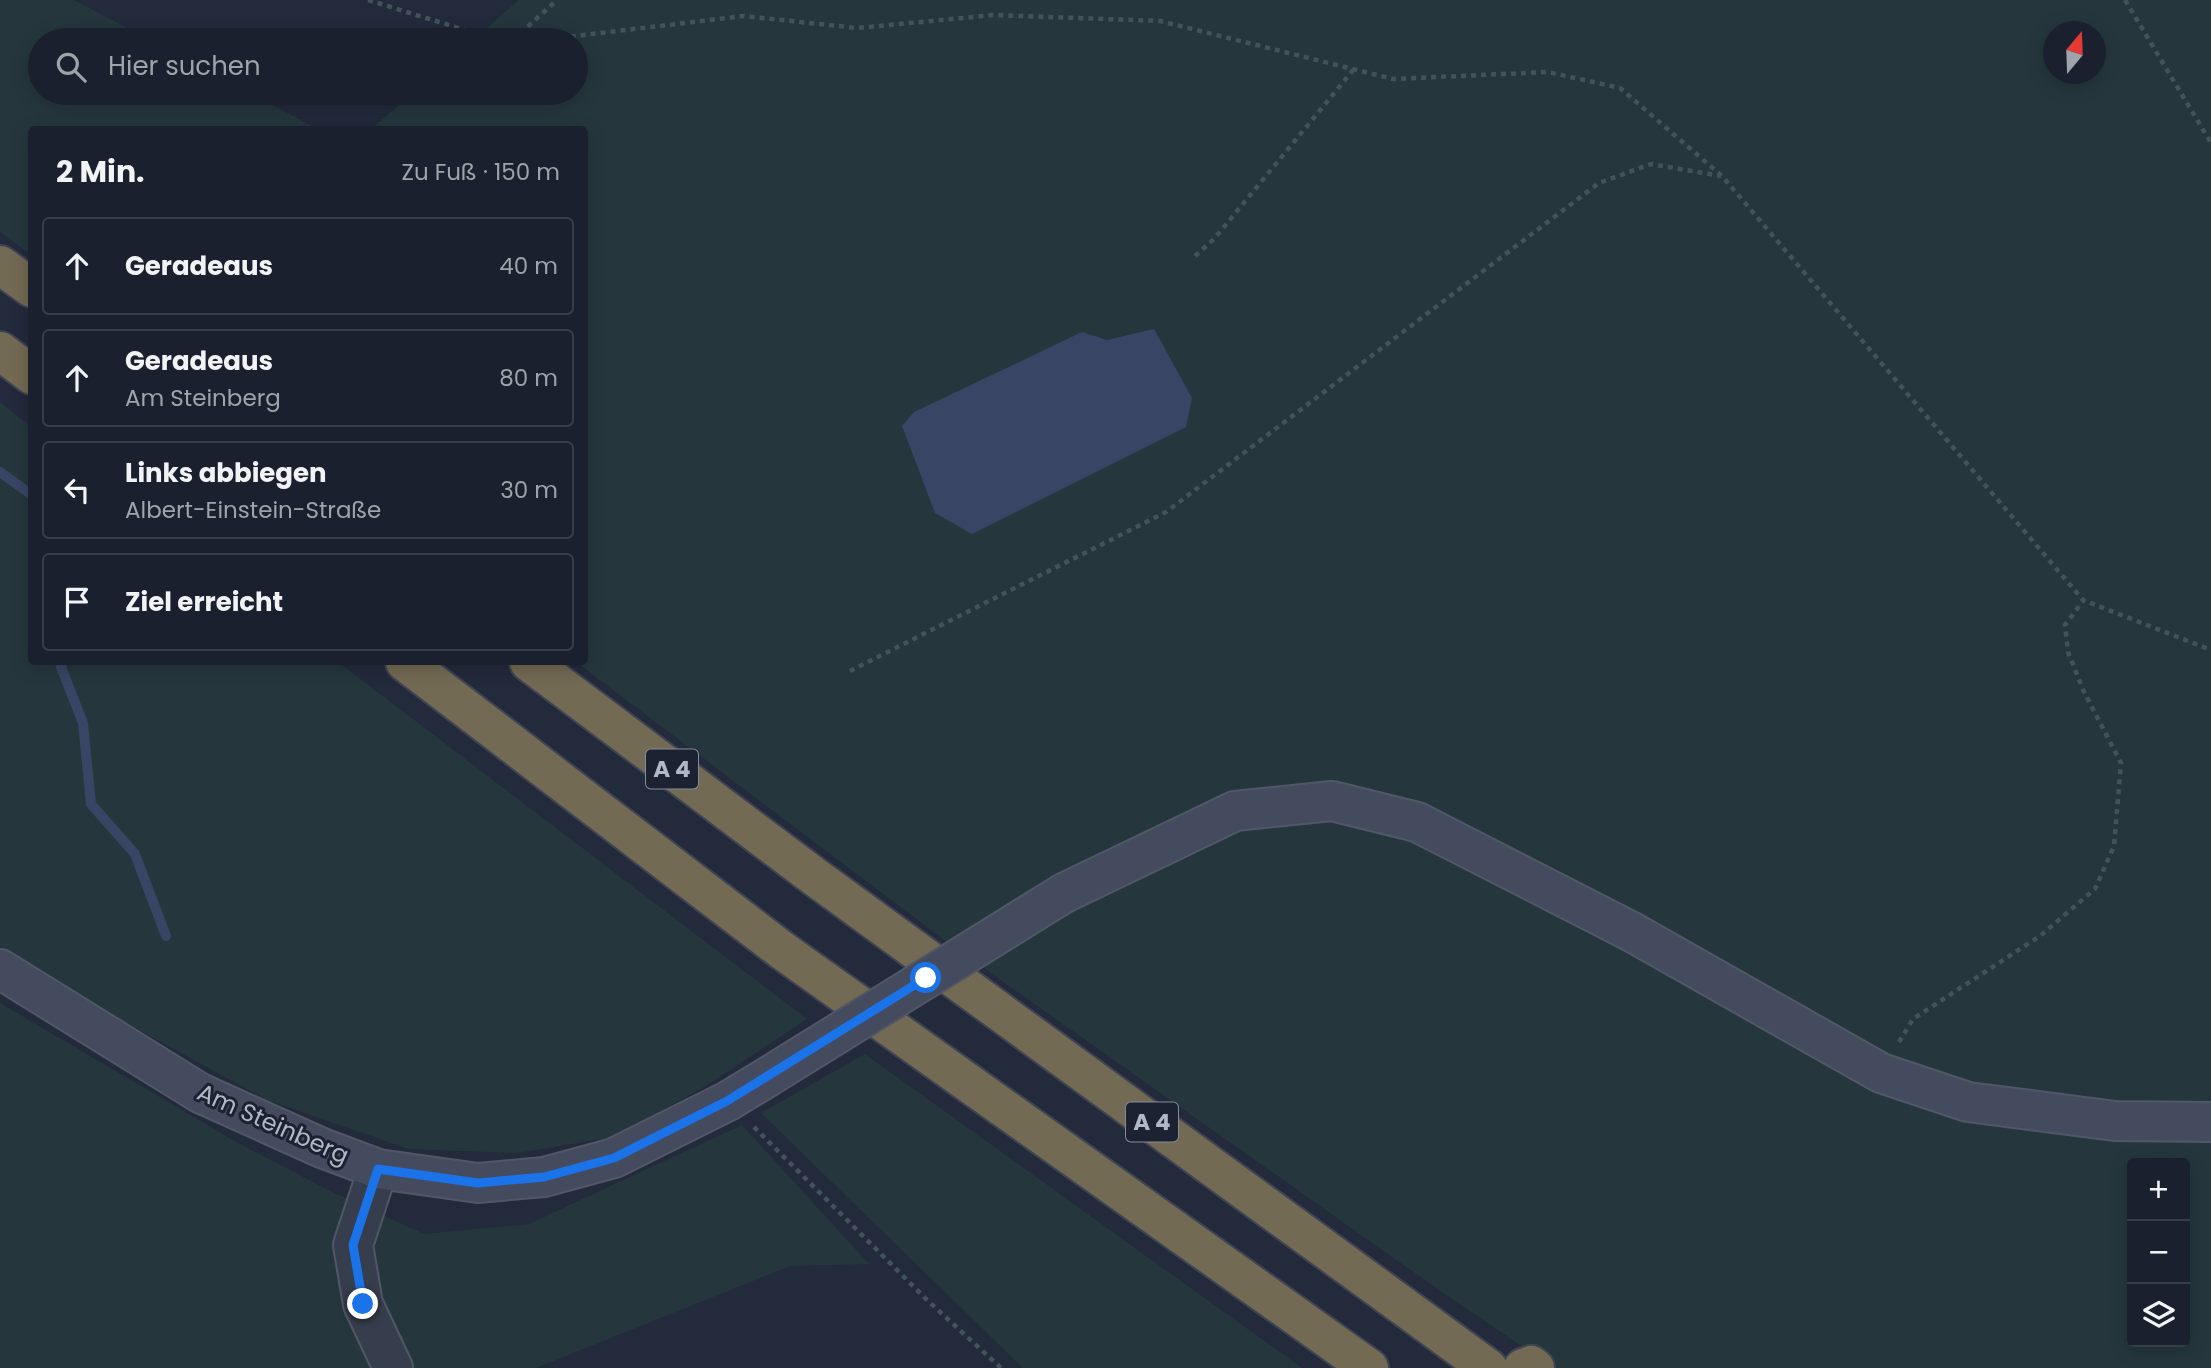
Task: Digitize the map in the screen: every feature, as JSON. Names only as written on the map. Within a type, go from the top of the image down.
[{"type":"highway","points":[[0,265],[28,285]]},
{"type":"highway","points":[[0,351],[28,373]]},
{"type":"highway","points":[[409,665],[783,951],[1368,1368]]},
{"type":"highway","name":"A 4","points":[[533,665],[815,877],[1488,1368]]},
{"type":"highway","points":[[1523,1368],[1535,1368]]},
{"type":"main road","name":"Am Steinberg","points":[[0,969],[200,1093],[322,1149],[378,1169],[478,1183],[544,1177],[614,1158],[727,1101],[1064,892],[1234,811],[1332,801],[1417,822],[1632,932],[1881,1073],[1968,1102],[2115,1121],[2211,1122]]},
{"type":"street","points":[[378,1169],[353,1245],[363,1304],[393,1368]]},
{"type":"path","points":[[368,0],[458,28]]},
{"type":"path","points":[[526,28],[557,0]]},
{"type":"path","points":[[2125,0],[2211,144]]},
{"type":"path","points":[[588,34],[744,16],[857,28],[995,15],[1160,21],[1393,79],[1548,72],[1620,88],[1722,176],[2083,600],[2211,650]]},
{"type":"path","points":[[1195,256],[1214,239],[1354,69]]},
{"type":"path","points":[[850,671],[1166,512],[1599,183],[1651,164],[1722,176]]},
{"type":"path","points":[[1881,1073],[1913,1019],[2040,936],[2095,889],[2114,846],[2121,762],[2084,692],[2068,652],[2065,625],[2083,600]]},
{"type":"path","points":[[727,1101],[926,1299],[1001,1368]]},
{"type":"shaded area","points":[[0,0],[74,0],[127,28],[28,28],[28,105],[272,105],[312,126],[28,126],[28,253],[0,232]]},
{"type":"shaded area","points":[[519,0],[2211,0],[2211,1368],[1554,1368],[1439,1290],[947,942],[580,665],[588,665],[588,126],[375,126],[399,105],[588,105],[588,28],[487,28]]},
{"type":"shaded area","points":[[0,402],[28,425],[28,665],[342,665],[807,1019],[709,1084],[615,1137],[517,1153],[409,1149],[267,1100],[121,1020],[0,946]]},
{"type":"shaded area","points":[[0,1003],[238,1143],[328,1190],[424,1234],[529,1224],[742,1125],[869,1264],[790,1266],[536,1368],[0,1368]]},
{"type":"shaded area","points":[[865,1054],[1302,1368],[1023,1368],[761,1113]]},
{"type":"water","points":[[1154,329],[1192,398],[1186,427],[972,534],[935,513],[902,426],[914,412],[1082,332],[1107,340]]},
{"type":"waterway","points":[[0,472],[28,492]]},
{"type":"waterway","points":[[61,665],[83,723],[91,804],[135,854],[166,936]]},
{"type":"route","points":[[363,1304],[353,1245],[378,1169],[478,1183],[544,1177],[614,1158],[727,1101],[926,978]]}]
